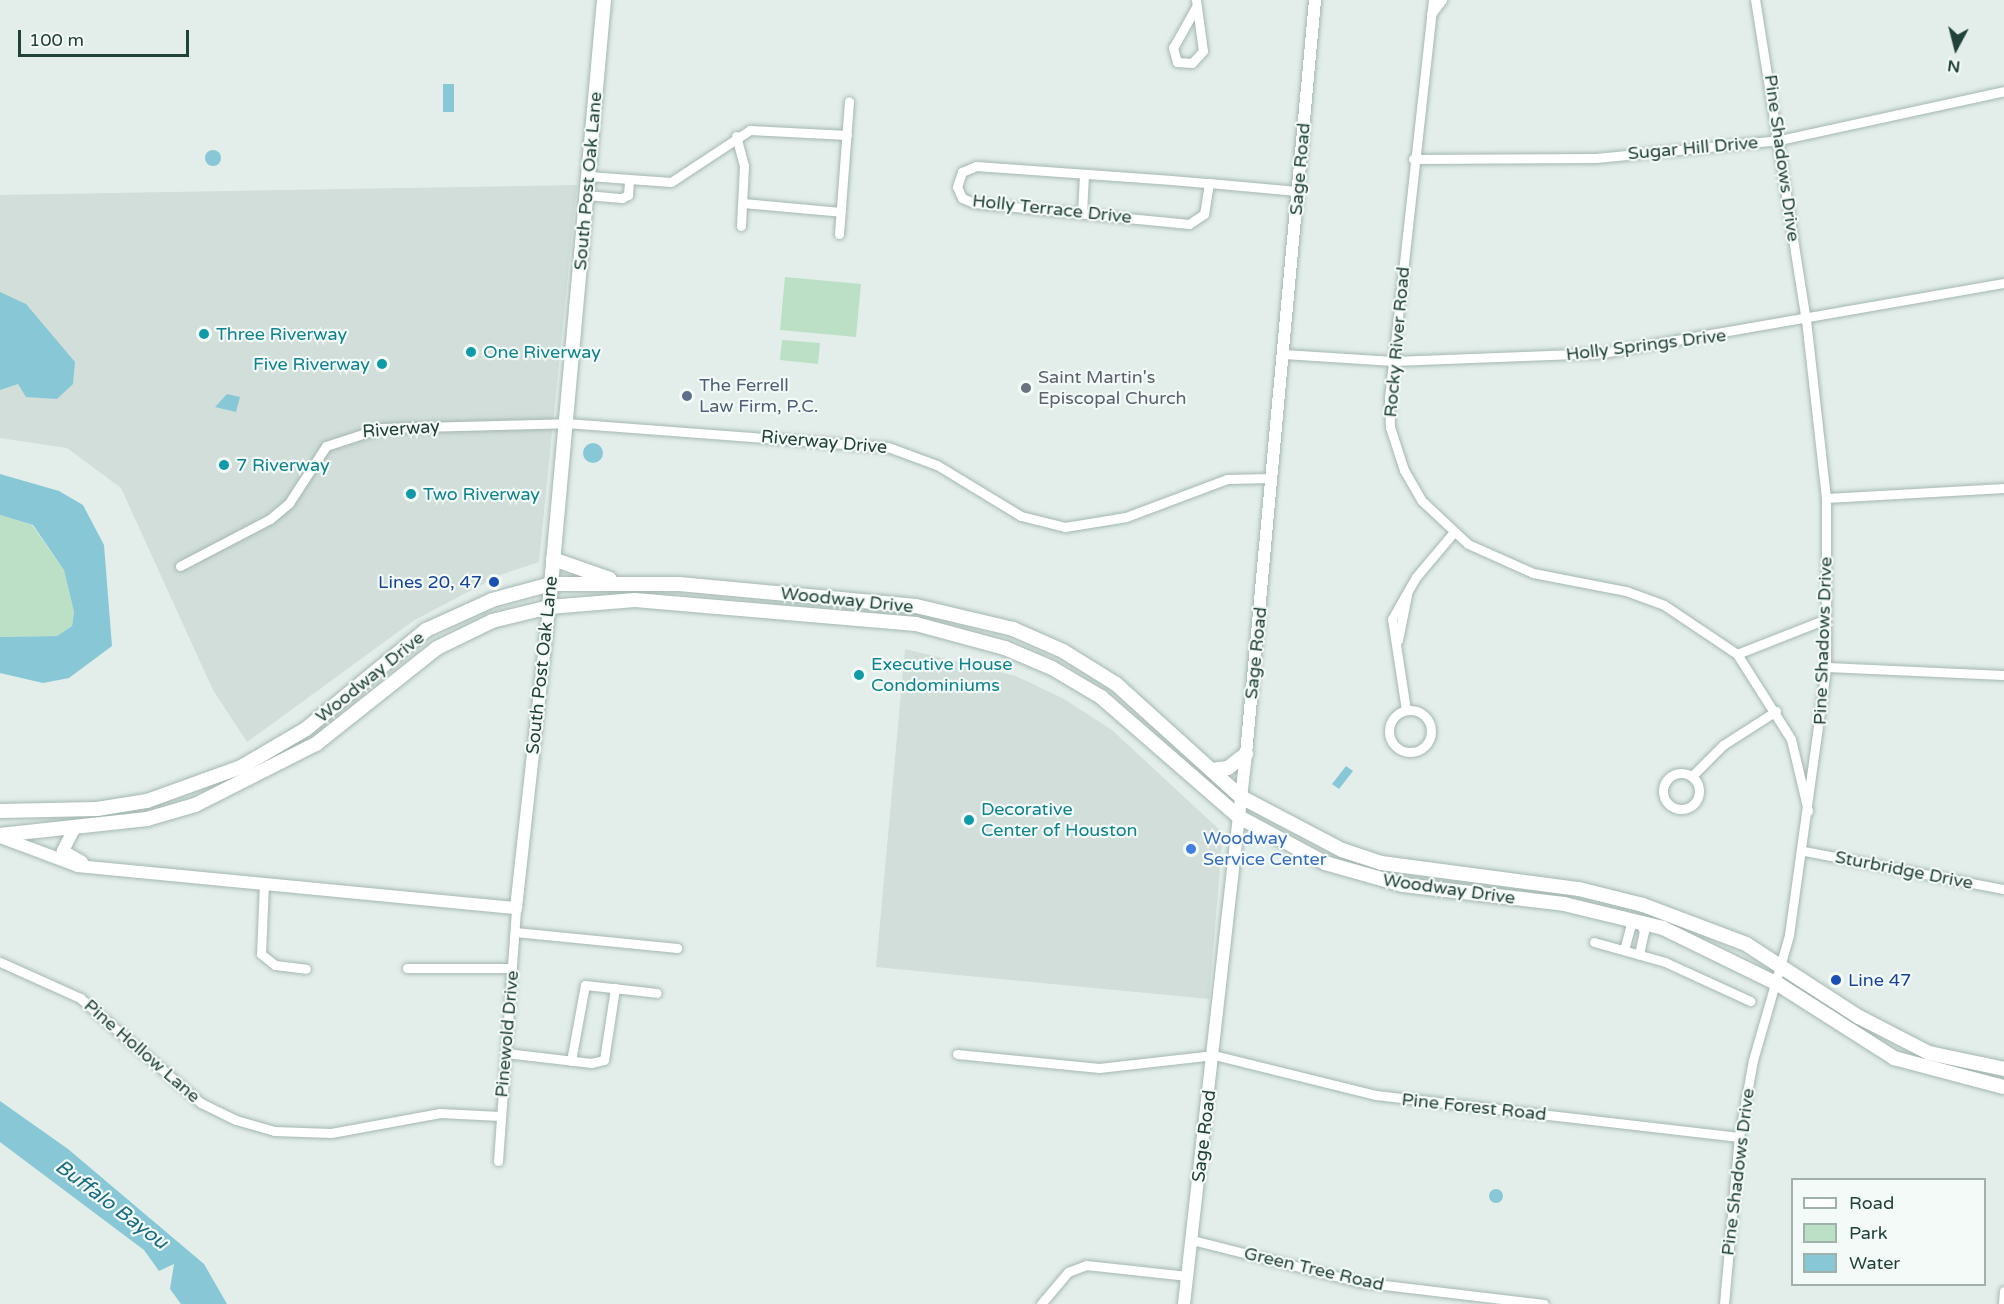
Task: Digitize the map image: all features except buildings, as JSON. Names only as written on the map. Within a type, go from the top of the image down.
[{"type":"main road","name":"South Post Oak Lane","points":[[549,607],[604,0]]},
{"type":"main road","points":[[553,559],[613,581]]},
{"type":"main road","name":"Woodway Drive","points":[[0,812],[111,807],[147,801],[242,767],[306,729],[350,690],[426,630],[492,600],[551,584],[613,581],[742,590],[929,608],[1013,629],[1063,651],[1116,684],[1241,797],[1310,835],[1381,863],[1579,889],[1643,904],[1714,929],[1783,964],[1839,1004],[1929,1053],[2004,1069]]},
{"type":"main road","points":[[741,607],[742,590]]},
{"type":"main road","name":"Woodway Drive","points":[[0,836],[114,824],[195,805],[250,782],[316,744],[362,705],[437,648],[492,621],[549,607],[599,600],[741,607],[925,626],[1005,648],[1094,693],[1239,817],[1298,851],[1378,880],[1495,896],[1638,921],[1778,984],[1894,1058],[2004,1087]]},
{"type":"main road","name":"Woodway Drive","points":[[925,626],[929,608]]},
{"type":"main road","points":[[350,690],[362,705]]},
{"type":"main road","points":[[1212,771],[1228,768],[1246,754]]},
{"type":"main road","points":[[242,767],[250,782]]},
{"type":"main road","points":[[111,807],[114,824]]},
{"type":"main road","points":[[1378,880],[1381,863]]},
{"type":"main road","points":[[1495,896],[1496,879]]},
{"type":"main road","points":[[1638,921],[1643,904]]},
{"type":"main road","points":[[1778,984],[1788,982],[1825,1004],[1839,1004]]},
{"type":"street","name":"Sage Road","points":[[1184,1304],[1214,1054],[1246,754],[1315,0]]},
{"type":"street","name":"Rocky River Road","points":[[1433,0],[1413,159],[1393,361],[1390,427],[1396,452],[1422,501],[1453,533],[1533,573],[1626,591],[1664,605],[1737,654],[1776,711],[1791,739],[1809,816]]},
{"type":"street","points":[[1431,14],[1442,0]]},
{"type":"street","name":"Pine Shadows Drive","points":[[1724,1304],[1739,1137],[1753,1060],[1783,964],[1804,851],[1826,667],[1826,498],[1806,321],[1760,3]]},
{"type":"street","points":[[1196,4],[1203,51],[1192,63],[1177,62],[1173,48],[1196,4]]},
{"type":"street","name":"Sugar Hill Drive","points":[[1413,159],[1596,158],[1780,140],[2004,91]]},
{"type":"street","points":[[839,234],[849,101]]},
{"type":"street","points":[[588,176],[671,182],[736,136],[773,128],[847,135]]},
{"type":"street","points":[[736,136],[744,166],[741,226]]},
{"type":"street","name":"Holly Terrace Drive","points":[[1209,183],[1204,214],[1192,223],[974,203],[960,195],[957,183],[962,172],[976,166],[1084,176],[1209,183],[1297,191]]},
{"type":"street","points":[[1082,213],[1084,176]]},
{"type":"street","points":[[586,195],[622,198],[628,195],[629,179]]},
{"type":"street","points":[[743,203],[841,212]]},
{"type":"street","name":"Holly Springs Drive","points":[[1284,354],[1393,361],[1602,353],[1806,321],[2004,283]]},
{"type":"street","name":"Riverway Drive","points":[[566,423],[888,447],[937,465],[1021,516],[1065,527],[1126,517],[1227,478],[1271,478]]},
{"type":"street","name":"Riverway","points":[[180,566],[270,519],[289,503],[326,446],[351,434],[381,428],[566,423]]},
{"type":"street","points":[[1826,498],[2004,488]]},
{"type":"street","points":[[1406,710],[1398,640],[1392,619],[1453,533]]},
{"type":"street","name":"South Post Oak Lane","points":[[516,908],[549,607]]},
{"type":"street","points":[[1737,654],[1826,619]]},
{"type":"street","points":[[1826,667],[2004,675]]},
{"type":"street","points":[[1406,710],[1425,716],[1432,728],[1425,747],[1413,753],[1399,749],[1390,738],[1394,718],[1406,710]]},
{"type":"street","points":[[1692,776],[1723,746],[1776,711]]},
{"type":"street","points":[[1675,773],[1692,776],[1698,798],[1689,807],[1672,807],[1662,792],[1665,781],[1675,773]]},
{"type":"street","points":[[74,830],[63,851],[95,866]]},
{"type":"street","points":[[0,836],[29,844],[62,863],[516,908]]},
{"type":"street","name":"Sturbridge Drive","points":[[1804,851],[2004,889]]},
{"type":"street","points":[[264,883],[261,954],[275,965],[306,969]]},
{"type":"street","name":"Pinewold Drive","points":[[498,1161],[516,908]]},
{"type":"street","points":[[1624,950],[1630,927],[1638,921],[1644,931],[1639,954]]},
{"type":"street","points":[[515,932],[677,948]]},
{"type":"street","points":[[1594,942],[1639,954],[1750,1001]]},
{"type":"street","name":"Pine Hollow Lane","points":[[0,962],[80,998],[201,1103],[236,1120],[274,1131],[331,1133],[440,1113],[500,1116]]},
{"type":"street","points":[[407,968],[512,968]]},
{"type":"street","points":[[572,1061],[585,985],[657,993]]},
{"type":"street","points":[[506,1053],[598,1062],[607,1054],[615,988]]},
{"type":"street","points":[[957,1054],[1099,1068],[1214,1054]]},
{"type":"street","name":"Pine Forest Road","points":[[1214,1054],[1376,1095],[1739,1137]]},
{"type":"street","name":"Green Tree Road","points":[[1192,1240],[1359,1282],[1544,1304]]},
{"type":"street","points":[[1041,1304],[1068,1272],[1086,1266],[1187,1276]]},
{"type":"street","points":[[2002,1304],[2004,1291]]},
{"type":"shaded area","points":[[577,185],[539,562],[500,575],[413,621],[247,742],[213,690],[121,488],[67,448],[0,438],[0,195]]},
{"type":"shaded area","points":[[905,649],[1016,676],[1064,699],[1112,730],[1223,833],[1209,999],[876,967]]},
{"type":"green space","points":[[785,277],[861,284],[856,337],[780,330]]},
{"type":"green space","points":[[782,340],[820,343],[818,364],[780,360]]},
{"type":"green space","points":[[0,515],[32,525],[64,570],[74,612],[72,626],[57,636],[0,637]]},
{"type":"water","points":[[443,84],[454,84],[454,112],[443,112]]},
{"type":"water","points":[[210,150],[216,150],[221,158],[219,164],[210,166],[205,161],[205,155]]},
{"type":"water","points":[[0,292],[26,304],[75,362],[73,384],[57,399],[26,397],[18,384],[0,390]]},
{"type":"water","points":[[227,394],[240,397],[236,412],[215,407]]},
{"type":"water","points":[[593,443],[600,446],[603,453],[600,460],[593,463],[586,460],[583,453],[586,446]]},
{"type":"water","points":[[0,474],[59,491],[83,505],[104,545],[112,646],[69,678],[43,683],[0,673],[0,637],[57,636],[72,626],[74,612],[64,570],[33,525],[0,515]]},
{"type":"water","points":[[1346,766],[1353,771],[1339,789],[1332,784]]},
{"type":"water","name":"Buffalo Bayou","points":[[0,1101],[68,1149],[204,1264],[227,1304],[181,1304],[170,1289],[174,1264],[159,1271],[144,1250],[0,1142]]},
{"type":"water","points":[[1493,1189],[1499,1189],[1503,1196],[1499,1203],[1493,1203],[1489,1199],[1489,1193]]},
{"type":"place","name":"Three Riverway","points":[[204,334]]},
{"type":"place","name":"One Riverway","points":[[471,352]]},
{"type":"place","name":"Five Riverway","points":[[382,364]]},
{"type":"place","name":"Saint Martin's Episcopal Church","points":[[1026,388]]},
{"type":"place","name":"The Ferrell Law Firm, P.C.","points":[[687,396]]},
{"type":"place","name":"7 Riverway","points":[[224,465]]},
{"type":"place","name":"Two Riverway","points":[[411,494]]},
{"type":"place","name":"Lines 20, 47","points":[[494,582]]},
{"type":"place","name":"Executive House Condominiums","points":[[859,675]]},
{"type":"place","name":"Decorative Center of Houston","points":[[969,820]]},
{"type":"place","name":"Woodway Service Center","points":[[1191,849]]},
{"type":"place","name":"Line 47","points":[[1836,980]]}]
